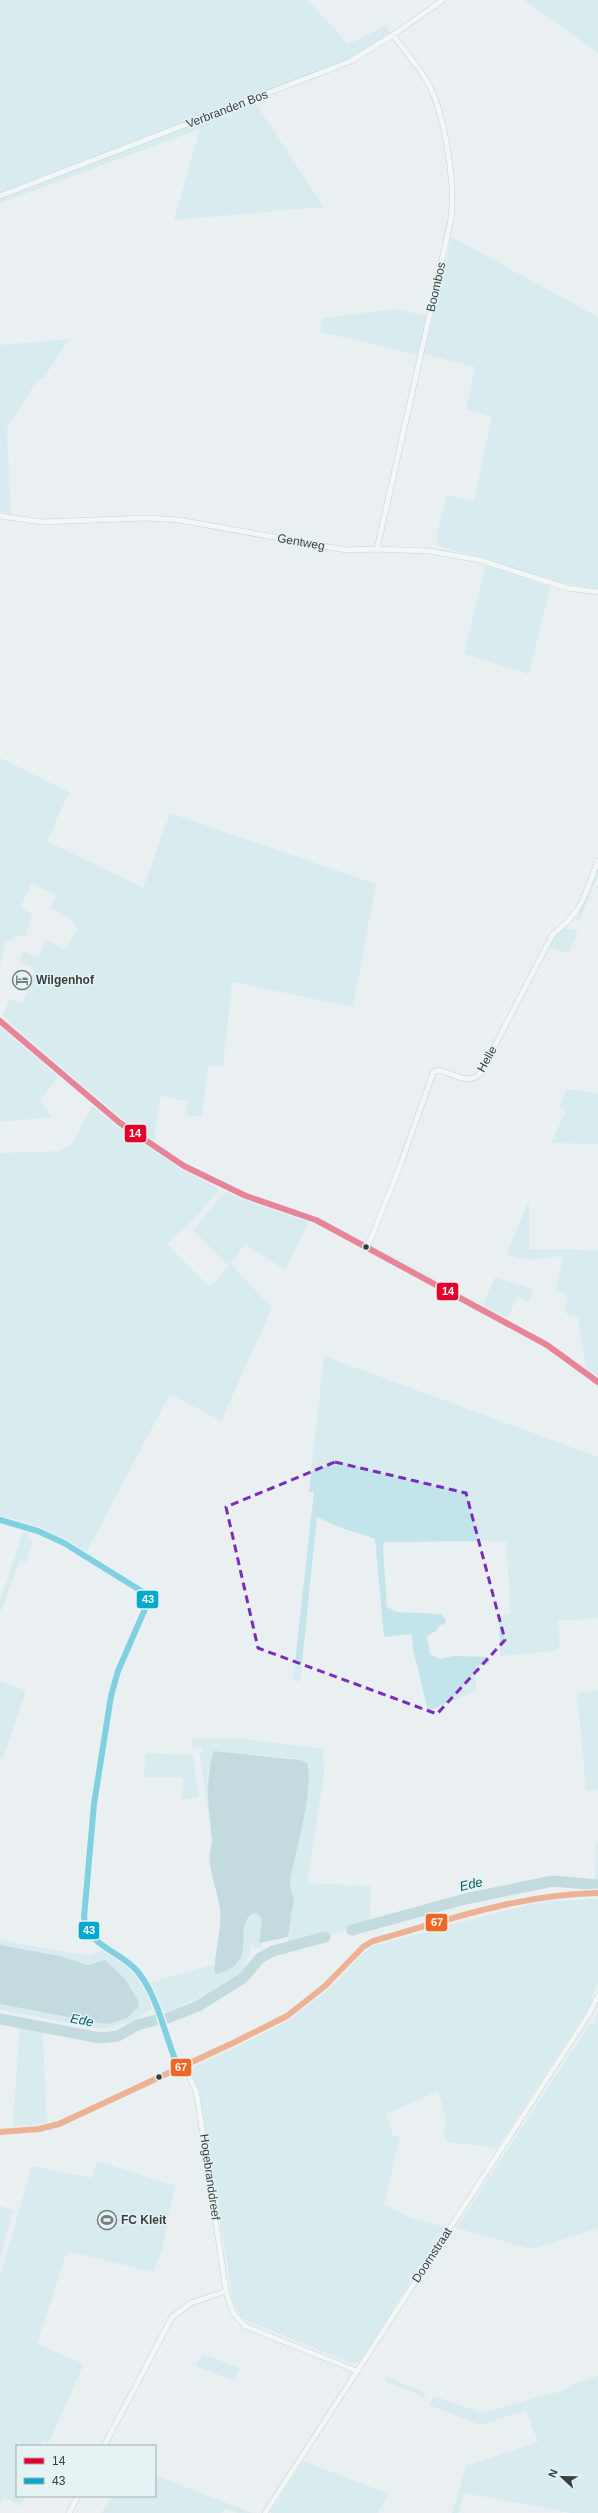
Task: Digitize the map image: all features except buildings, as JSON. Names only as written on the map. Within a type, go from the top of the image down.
[{"type":"street","name":"Verbranden Bos","points":[[0,196],[351,61],[394,35],[443,0]]},
{"type":"street","name":"Boombos","points":[[377,549],[450,224],[453,202],[451,177],[434,95],[424,77],[394,35]]},
{"type":"street","name":"Gentweg","points":[[0,516],[42,522],[146,518],[179,520],[346,550],[377,549],[429,551],[480,560],[552,584],[598,592]]},
{"type":"street","name":"Helle","points":[[367,1248],[400,1166],[433,1073],[437,1070],[443,1071],[468,1080],[475,1078],[480,1074],[553,934],[570,921],[578,911],[598,861]]},
{"type":"street","points":[[0,1021],[120,1123],[184,1166],[246,1196],[304,1214],[547,1345],[598,1382]]},
{"type":"street","points":[[0,1520],[38,1531],[64,1543],[147,1595],[148,1603],[118,1671],[108,1713],[94,1804],[84,1917],[88,1930],[97,1943],[122,1957],[141,1975],[150,1993],[179,2069]]},
{"type":"street","points":[[0,2132],[40,2129],[59,2124],[179,2069],[287,2016],[325,1986],[363,1947],[373,1941],[536,1898],[565,1894],[598,1893]]},
{"type":"street","name":"Doornstraat","points":[[265,2513],[590,2014],[598,1996]]},
{"type":"street","name":"Hogebranddreef","points":[[184,2066],[196,2091],[226,2291],[232,2313],[245,2326],[357,2371]]},
{"type":"street","points":[[105,2445],[172,2317],[191,2303],[226,2291]]},
{"type":"street","points":[[69,2513],[77,2497]]},
{"type":"highlighted area","points":[[335,1462],[466,1493],[505,1640],[437,1714],[258,1648],[226,1507]]},
{"type":"shaded area","points":[[0,0],[308,0],[348,44],[386,26],[391,33],[345,61],[0,193]]},
{"type":"shaded area","points":[[524,0],[598,0],[598,53]]},
{"type":"shaded area","points":[[254,101],[324,207],[174,220],[200,129],[0,203],[0,199]]},
{"type":"shaded area","points":[[452,237],[598,317],[598,589],[547,580],[476,556],[438,546],[437,533],[447,495],[474,501],[492,417],[466,409],[475,367],[424,354]]},
{"type":"shaded area","points":[[395,309],[427,316],[418,355],[321,332],[322,318]]},
{"type":"shaded area","points":[[69,339],[44,378],[38,379],[7,428],[11,514],[0,512],[0,345]]},
{"type":"shaded area","points":[[486,565],[550,587],[529,674],[464,654]]},
{"type":"shaded area","points":[[0,758],[69,792],[47,841],[143,888],[170,813],[376,884],[353,1007],[232,982],[223,1067],[208,1066],[202,1117],[186,1115],[187,1101],[160,1096],[154,1143],[61,1070],[8,1024],[9,1020],[3,1016],[9,999],[23,1003],[34,968],[19,962],[23,951],[39,957],[46,939],[65,950],[77,930],[76,926],[63,914],[51,908],[56,895],[32,883],[20,908],[32,913],[25,938],[18,935],[5,943],[0,967]]},
{"type":"shaded area","points":[[598,866],[598,875],[578,924],[577,918]]},
{"type":"shaded area","points":[[563,928],[578,930],[569,954],[548,946],[554,936]]},
{"type":"shaded area","points":[[0,1025],[58,1077],[40,1101],[52,1117],[0,1122]]},
{"type":"shaded area","points":[[566,1089],[598,1093],[598,1144],[551,1143],[566,1110],[560,1107]]},
{"type":"shaded area","points":[[92,1106],[154,1150],[219,1189],[200,1213],[167,1244],[210,1287],[229,1266],[193,1230],[222,1195],[228,1192],[310,1220],[285,1270],[245,1244],[231,1264],[272,1308],[221,1421],[170,1394],[86,1553],[55,1535],[0,1516],[0,1153],[59,1151],[72,1144]]},
{"type":"shaded area","points":[[529,1200],[529,1249],[598,1250],[598,1379],[586,1369],[578,1317],[565,1313],[567,1293],[556,1291],[563,1256],[542,1259],[519,1259],[507,1253]]},
{"type":"shaded area","points":[[372,1245],[483,1304],[495,1277],[533,1289],[530,1302],[517,1297],[507,1320],[488,1310],[486,1315],[368,1253]]},
{"type":"shaded area","points":[[324,1356],[598,1457],[598,1619],[558,1620],[560,1647],[554,1651],[500,1656],[499,1615],[511,1614],[506,1541],[385,1542],[383,1547],[387,1607],[397,1612],[441,1614],[446,1619],[445,1624],[440,1625],[436,1631],[427,1636],[430,1654],[440,1659],[453,1656],[490,1657],[490,1664],[476,1666],[476,1691],[428,1711],[413,1649],[412,1634],[384,1637],[375,1539],[336,1526],[317,1517],[300,1682],[293,1680],[314,1492],[309,1492]]},
{"type":"shaded area","points":[[24,1530],[29,1531],[27,1538],[33,1540],[26,1563],[20,1561],[0,1613],[0,1601]]},
{"type":"shaded area","points":[[0,1681],[26,1691],[3,1759],[0,1758]]},
{"type":"shaded area","points":[[598,1690],[598,1790],[586,1790],[577,1693]]},
{"type":"shaded area","points":[[193,1738],[244,1739],[323,1749],[324,1774],[307,1883],[371,1886],[369,1924],[287,1946],[294,1897],[291,1892],[290,1880],[309,1785],[309,1769],[307,1763],[289,1758],[215,1751],[207,1774],[211,1805],[208,1811],[200,1755],[203,1748],[192,1747]]},
{"type":"shaded area","points":[[214,1751],[300,1760],[307,1763],[309,1773],[300,1838],[290,1880],[291,1892],[294,1897],[288,1937],[259,1943],[262,1919],[258,1913],[253,1913],[247,1920],[244,1928],[242,1953],[239,1961],[231,1968],[218,1974],[214,1972],[220,1929],[220,1909],[210,1860],[212,1840],[208,1796],[209,1773]]},
{"type":"shaded area","points":[[146,1753],[193,1755],[199,1797],[182,1800],[183,1778],[144,1777]]},
{"type":"shaded area","points":[[596,1842],[598,1842],[598,1890],[578,1889],[579,1879],[595,1882]]},
{"type":"shaded area","points":[[598,1899],[598,1980],[590,2005],[497,2148],[447,2142],[443,2133],[447,2121],[438,2091],[386,2114],[393,2136],[400,2136],[384,2205],[411,2218],[445,2227],[360,2361],[353,2364],[241,2318],[233,2301],[199,2089],[189,2069],[254,2038],[301,2011],[328,1989],[364,1950],[372,1946],[543,1901]]},
{"type":"shaded area","points":[[253,1913],[258,1913],[262,1919],[259,1941],[262,1946],[257,1948],[250,1943],[250,1954],[243,1971],[197,1999],[163,2013],[149,1983],[215,1964],[214,1972],[224,1972],[238,1964],[247,1921]]},
{"type":"shaded area","points":[[0,1940],[89,1956],[104,1950],[128,1967],[140,1981],[153,2008],[128,2023],[101,2029],[0,2010],[0,2004],[109,2024],[127,2018],[100,1960],[87,1965],[64,1957],[0,1945]]},
{"type":"shaded area","points":[[0,1945],[64,1957],[87,1965],[105,1960],[125,1979],[139,2002],[138,2007],[127,2018],[109,2024],[0,2004]]},
{"type":"shaded area","points":[[598,2011],[598,2228],[536,2248],[527,2248],[456,2228],[590,2024],[595,2025]]},
{"type":"shaded area","points":[[0,2014],[42,2022],[47,2124],[13,2127],[20,2025],[0,2022]]},
{"type":"shaded area","points":[[97,2161],[175,2186],[162,2250],[153,2272],[71,2252],[69,2256],[66,2255],[37,2344],[84,2364],[48,2444],[44,2441],[42,2445],[16,2445],[16,2469],[14,2473],[16,2474],[16,2497],[26,2497],[21,2506],[4,2497],[0,2506],[0,2277],[32,2166],[92,2178]]},
{"type":"shaded area","points":[[0,2206],[13,2210],[0,2258]]},
{"type":"shaded area","points":[[203,2354],[240,2368],[235,2381],[195,2366]]},
{"type":"shaded area","points":[[598,2376],[598,2513],[571,2513],[464,2493],[458,2513],[452,2513],[466,2466],[538,2442],[526,2411],[480,2425],[429,2405],[434,2396],[481,2413],[565,2390],[570,2385]]},
{"type":"shaded area","points":[[387,2377],[426,2393],[424,2397],[385,2381]]},
{"type":"shaded area","points":[[303,2461],[389,2494],[378,2513],[270,2513]]},
{"type":"shaded area","points":[[156,2475],[252,2513],[237,2513],[225,2508],[221,2513],[101,2513],[111,2497],[156,2497]]},
{"type":"waterway","name":"Ede","points":[[352,1930],[465,1899],[553,1881],[598,1885]]},
{"type":"waterway","name":"Ede","points":[[163,2020],[198,2006],[243,1978],[260,1958],[273,1951],[325,1937]]},
{"type":"waterway","name":"Ede","points":[[0,2019],[100,2038],[118,2036],[137,2025],[156,2020]]},
{"type":"transit line","name":"14","points":[[0,1021],[120,1123],[184,1166],[246,1196],[316,1220],[547,1345],[598,1382]]},
{"type":"transit line","name":"43","points":[[0,1520],[38,1531],[64,1543],[143,1592],[148,1598],[145,1609],[118,1671],[111,1696],[94,1804],[84,1917],[92,1936],[106,1948],[123,1958],[138,1972],[145,1982],[157,2006],[179,2069]]},
{"type":"transit line","name":"67","points":[[0,2132],[39,2129],[59,2124],[235,2042],[287,2016],[325,1986],[363,1947],[373,1941],[456,1917],[512,1903],[569,1894],[598,1893]]},
{"type":"place","name":"Wilgenhof","points":[[22,980]]},
{"type":"place","name":"FC Kleit","points":[[107,2220]]}]
